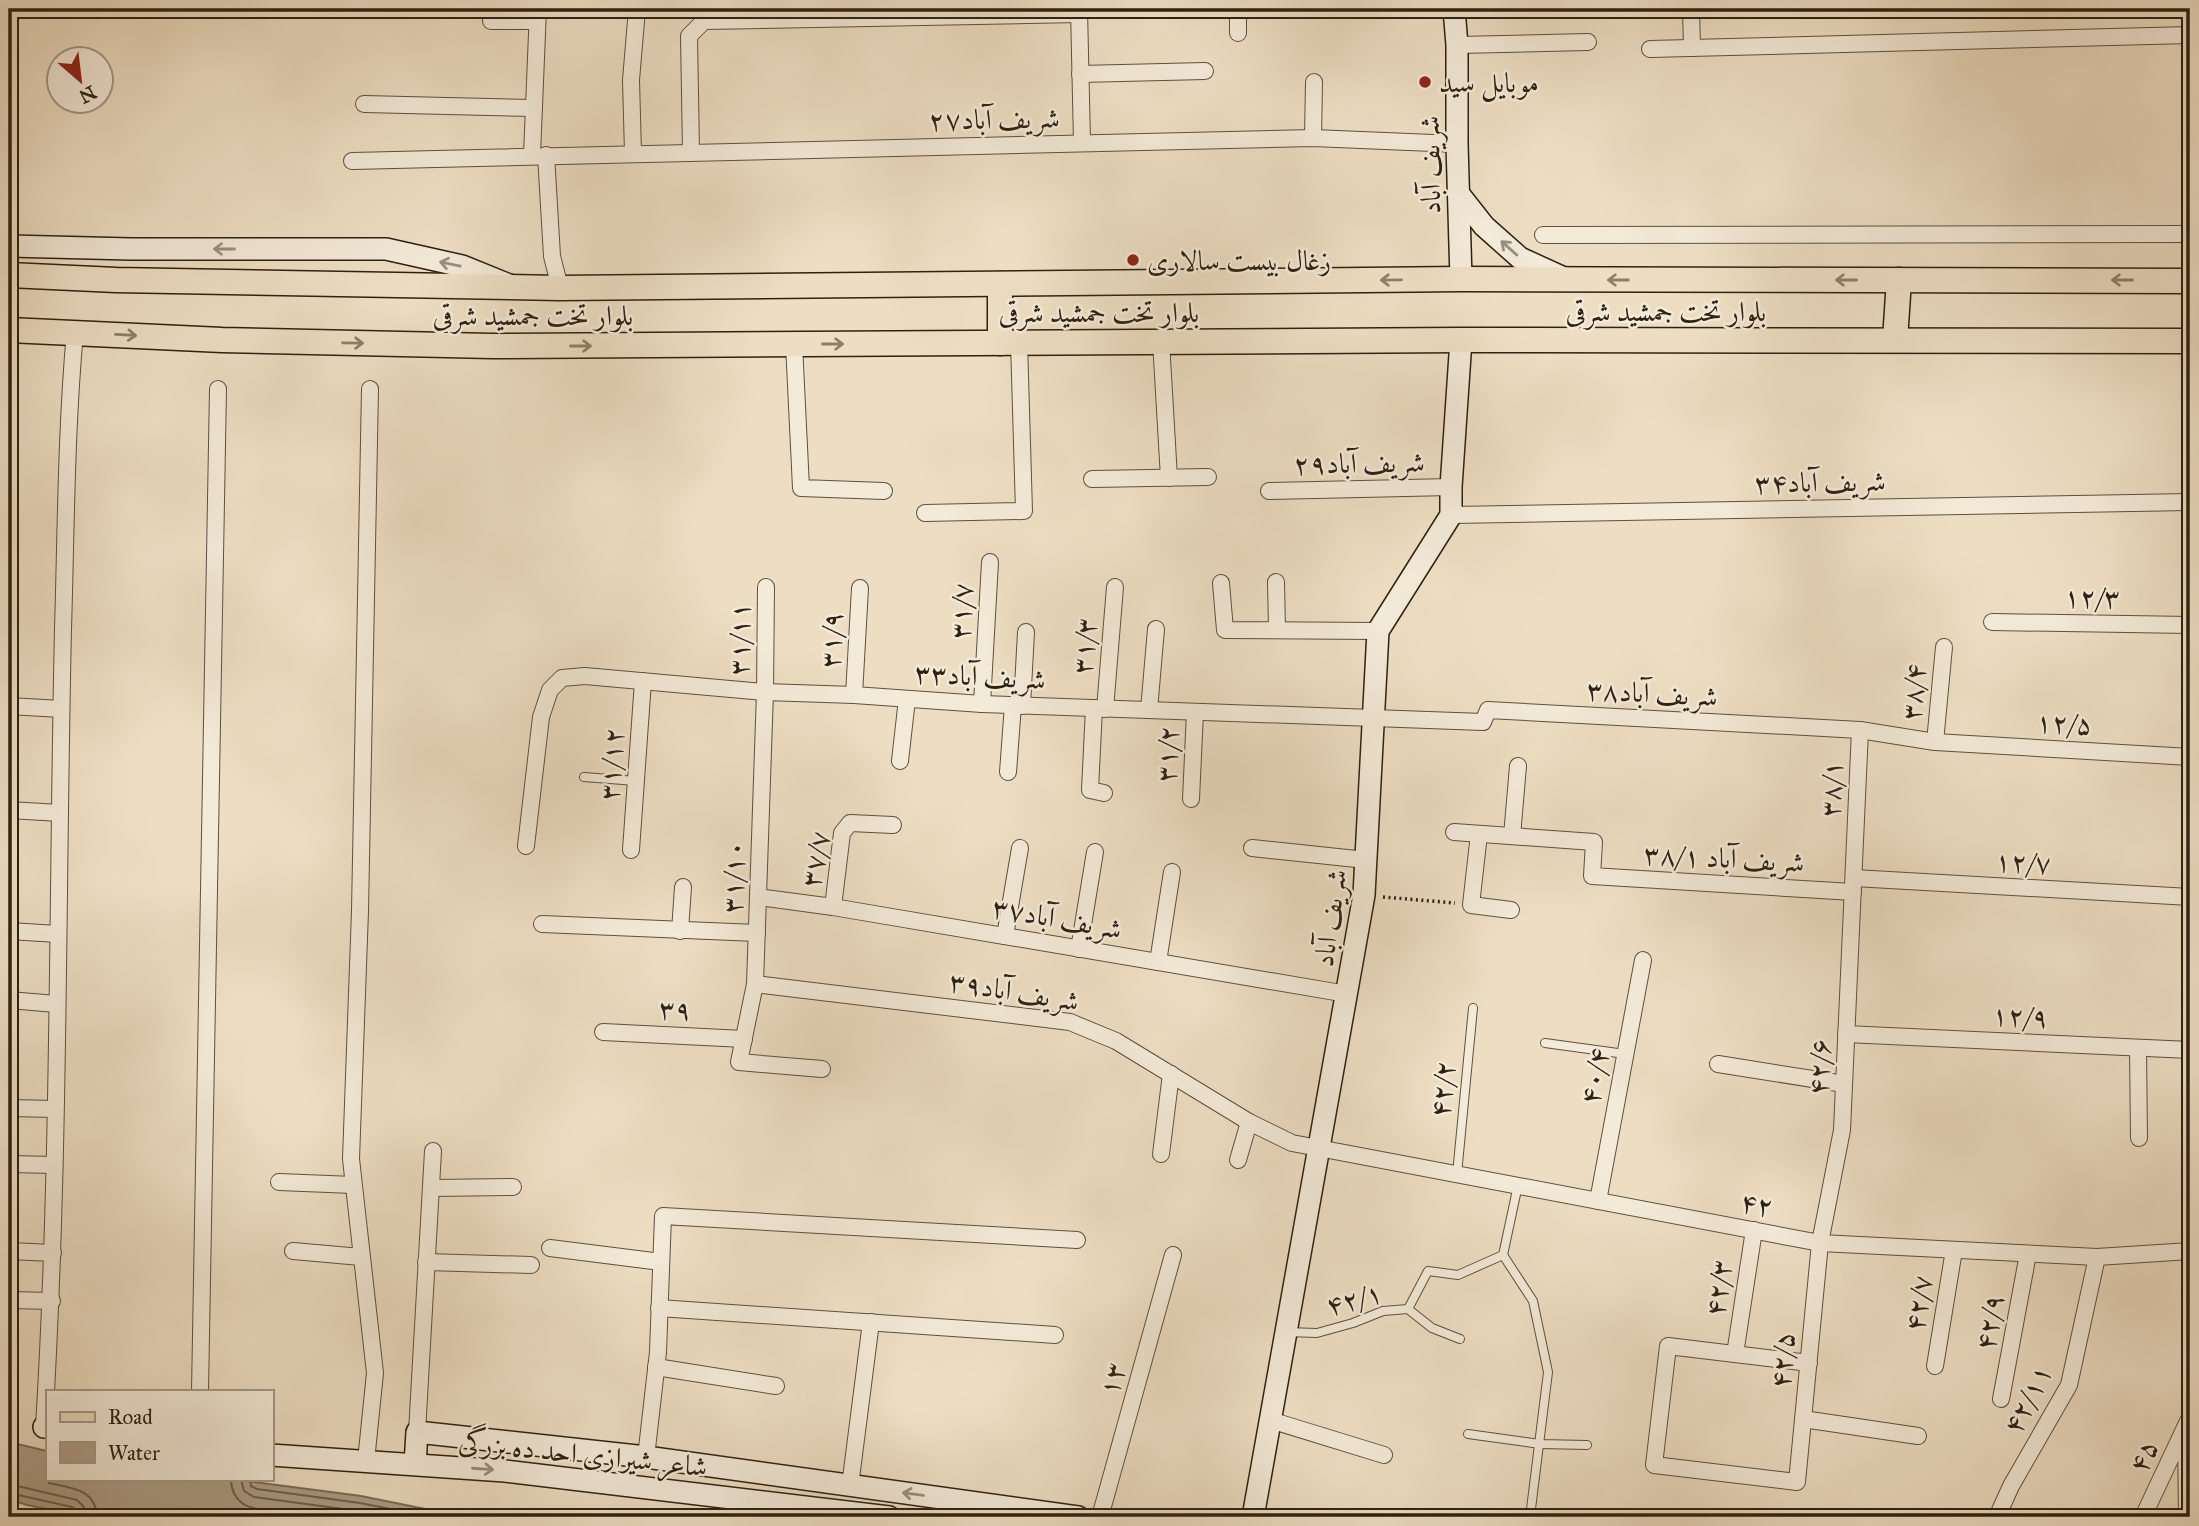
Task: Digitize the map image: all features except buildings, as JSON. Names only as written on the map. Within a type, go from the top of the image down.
[{"type":"main road","name":"بلوار تخت جمشید شرقی","points":[[9,275],[130,280],[560,288],[1461,279],[2190,281]]},
{"type":"main road","points":[[1895,340],[1899,281]]},
{"type":"main road","points":[[1000,284],[1009,342]]},
{"type":"main road","name":"بلوار تخت جمشید شرقی","points":[[9,330],[222,340],[480,345],[1161,341],[2190,341]]},
{"type":"street","points":[[633,153],[631,80],[637,9]]},
{"type":"street","points":[[1238,9],[1238,33]]},
{"type":"street","name":"شریف آباد","points":[[1454,9],[1461,279]]},
{"type":"street","points":[[1691,9],[1692,48]]},
{"type":"street","points":[[691,151],[689,36],[704,20],[1079,11],[1083,143]]},
{"type":"street","points":[[491,21],[537,15],[534,108],[552,256],[560,288]]},
{"type":"street","points":[[1650,49],[2190,35]]},
{"type":"street","points":[[1457,46],[1588,42]]},
{"type":"street","points":[[1080,75],[1205,71]]},
{"type":"street","points":[[1314,82],[1314,138]]},
{"type":"street","points":[[364,104],[534,108]]},
{"type":"street","name":"شریف آباد۲۷","points":[[352,160],[1314,138],[1457,144]]},
{"type":"street","points":[[1458,193],[1485,226],[1520,258],[1568,280]]},
{"type":"street","points":[[1543,235],[2190,234]]},
{"type":"street","points":[[9,246],[386,249],[463,266],[514,287]]},
{"type":"street","points":[[48,1390],[52,1301],[69,392],[75,332]]},
{"type":"street","points":[[1161,341],[1169,478]]},
{"type":"street","points":[[1451,515],[1461,341]]},
{"type":"street","points":[[925,513],[1024,512],[1009,342]]},
{"type":"street","points":[[794,344],[801,488],[884,491]]},
{"type":"street","points":[[200,1390],[218,389]]},
{"type":"street","points":[[366,1461],[375,1373],[351,1159],[360,884],[370,389]]},
{"type":"street","points":[[1092,479],[1208,477]]},
{"type":"street","name":"شریف آباد۲۹","points":[[1269,491],[1451,487]]},
{"type":"street","name":"شریف آباد۳۴","points":[[1451,515],[2190,502]]},
{"type":"street","name":"شریف آباد","points":[[1253,1517],[1364,895],[1378,631],[1451,515]]},
{"type":"street","name":"۳۱/۷","points":[[982,704],[990,562]]},
{"type":"street","points":[[1276,582],[1277,630]]},
{"type":"street","points":[[1221,583],[1225,630],[1378,631]]},
{"type":"street","name":"۳۱/۱۱","points":[[765,692],[766,587]]},
{"type":"street","name":"۳۱/۳","points":[[1104,793],[1090,790],[1115,587]]},
{"type":"street","name":"۳۱/۹","points":[[854,695],[860,588]]},
{"type":"street","name":"۱۲/۳","points":[[1993,622],[2190,625]]},
{"type":"street","points":[[1149,710],[1156,629]]},
{"type":"street","points":[[1008,772],[1026,632]]},
{"type":"street","name":"۳۸/۴","points":[[1935,742],[1944,647]]},
{"type":"street","name":"شریف آباد۳۳","points":[[526,846],[541,717],[550,690],[562,678],[584,676],[765,692],[982,704],[1373,718]]},
{"type":"street","name":"۳۱/۱۲","points":[[631,850],[643,681]]},
{"type":"street","name":"۳۱/۱۰","points":[[765,692],[755,984],[739,1062],[822,1069]]},
{"type":"street","points":[[900,761],[907,699]]},
{"type":"street","points":[[9,706],[61,709]]},
{"type":"street","name":"شریف آباد۳۸","points":[[1373,718],[1483,722],[1488,710],[1860,730],[1935,742]]},
{"type":"street","name":"۳۱/۲","points":[[1191,799],[1195,712]]},
{"type":"street","name":"۳۸/۱","points":[[1853,885],[1860,730]]},
{"type":"street","name":"۱۲/۵","points":[[1935,742],[2190,757]]},
{"type":"street","points":[[1454,832],[1511,836],[1518,766]]},
{"type":"street","points":[[9,810],[60,813]]},
{"type":"street","name":"۳۷/۷","points":[[832,907],[842,833],[850,823],[893,825]]},
{"type":"street","points":[[1479,834],[1471,905],[1511,910]]},
{"type":"street","name":"۳۸/۱ شریف آباد","points":[[1511,836],[1594,842],[1592,876],[1853,885]]},
{"type":"street","points":[[1005,936],[1020,848]]},
{"type":"street","points":[[1252,848],[1366,860]]},
{"type":"street","points":[[1079,949],[1095,852]]},
{"type":"street","points":[[1158,962],[1172,872]]},
{"type":"street","name":"۱۲/۷","points":[[1853,885],[2190,897]]},
{"type":"street","name":"۴۲/۶","points":[[1820,1242],[1842,1130],[1853,885]]},
{"type":"street","points":[[680,931],[682,887]]},
{"type":"street","name":"شریف آباد۳۷","points":[[758,898],[832,907],[1347,994]]},
{"type":"street","points":[[542,924],[757,933]]},
{"type":"street","points":[[9,931],[58,934]]},
{"type":"street","name":"۴۰/۴","points":[[1598,1201],[1643,960]]},
{"type":"street","name":"شریف آباد۳۹","points":[[755,984],[1070,1022],[1116,1041],[1249,1122],[1292,1143],[1320,1148]]},
{"type":"street","points":[[9,1000],[56,1004]]},
{"type":"street","name":"۳۹","points":[[603,1032],[744,1039]]},
{"type":"street","name":"۱۲/۹","points":[[1846,1034],[2190,1050]]},
{"type":"street","points":[[2138,1048],[2139,1138]]},
{"type":"street","points":[[1718,1065],[1844,1084]]},
{"type":"street","points":[[1161,1154],[1171,1074]]},
{"type":"street","points":[[9,1108],[55,1109]]},
{"type":"street","points":[[1238,1160],[1249,1122]]},
{"type":"street","name":"۴۲","points":[[1320,1148],[1820,1242],[2096,1257],[2190,1251]]},
{"type":"street","points":[[415,1464],[433,1151]]},
{"type":"street","points":[[9,1164],[54,1165]]},
{"type":"street","points":[[279,1182],[354,1185]]},
{"type":"street","points":[[430,1188],[513,1187]]},
{"type":"street","points":[[646,1457],[656,1367],[663,1216],[1077,1240]]},
{"type":"street","name":"۴۲/۳","points":[[1735,1354],[1754,1230]]},
{"type":"street","name":"۴۲/۵","points":[[1735,1354],[1668,1346],[1654,1465],[1797,1482],[1820,1242]]},
{"type":"street","points":[[550,1248],[661,1262]]},
{"type":"street","name":"۴۲/۷","points":[[1935,1366],[1954,1250]]},
{"type":"street","points":[[9,1251],[53,1253]]},
{"type":"street","points":[[293,1251],[361,1257]]},
{"type":"street","name":"۴۲/۹","points":[[2001,1399],[2028,1254]]},
{"type":"street","name":"۱۳","points":[[1100,1517],[1174,1255]]},
{"type":"street","name":"۴۲/۱۱","points":[[1997,1517],[2011,1486],[2069,1385],[2096,1257]]},
{"type":"street","points":[[426,1262],[531,1265]]},
{"type":"street","points":[[9,1300],[52,1301]]},
{"type":"street","points":[[659,1308],[1055,1335]]},
{"type":"street","points":[[850,1486],[871,1322]]},
{"type":"street","points":[[1735,1354],[1808,1363]]},
{"type":"street","points":[[656,1367],[776,1386]]},
{"type":"street","points":[[1803,1419],[1918,1436]]},
{"type":"street","points":[[1270,1420],[1384,1455]]},
{"type":"street","points":[[2187,1517],[2188,1422]]},
{"type":"street","name":"۴۵","points":[[2143,1517],[2188,1422]]},
{"type":"street","points":[[417,1432],[646,1457],[1078,1517]]},
{"type":"street","name":"شاعر شیرازی احد ده بزرگی","points":[[273,1455],[505,1471],[889,1517]]},
{"type":"lane","points":[[584,777],[636,781]]},
{"type":"lane","name":"۴۲/۲","points":[[1457,1174],[1473,1008]]},
{"type":"lane","points":[[1545,1044],[1625,1054]]},
{"type":"lane","points":[[1518,1185],[1503,1255],[1533,1301],[1548,1372],[1530,1517]]},
{"type":"lane","name":"۴۲/۱","points":[[1286,1332],[1317,1333],[1382,1311],[1408,1309],[1428,1272],[1458,1275],[1503,1255]]},
{"type":"lane","points":[[1408,1309],[1432,1328],[1460,1339]]},
{"type":"lane","points":[[1468,1434],[1540,1444],[1587,1445]]},
{"type":"path","points":[[1364,895],[1471,905]]},
{"type":"water","points":[[9,1442],[46,1451],[46,1480],[240,1480],[361,1496],[465,1517],[87,1517],[9,1499]]},
{"type":"place","name":"موبایل سید","points":[[1425,82]]},
{"type":"place","name":"زغال بیست سالاری","points":[[1133,260]]}]
